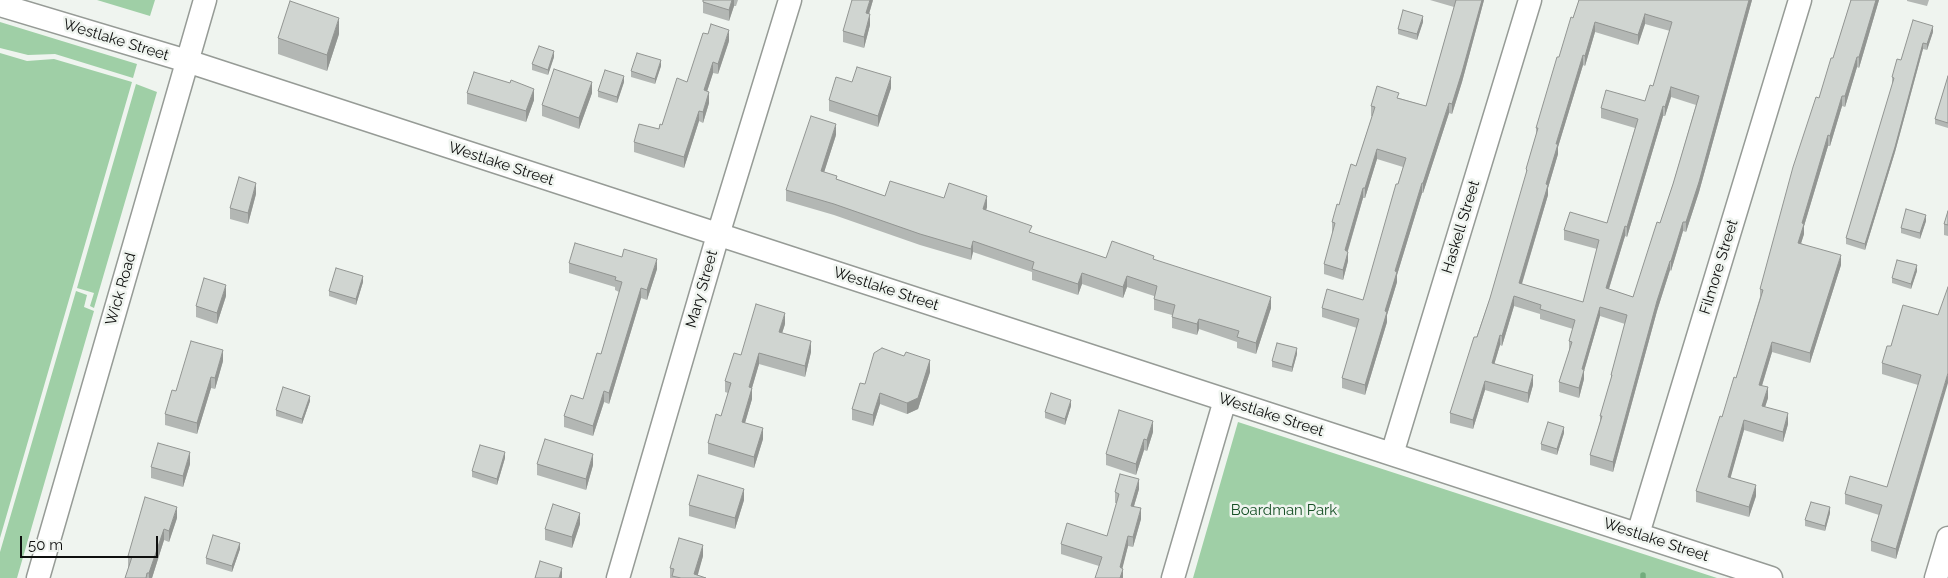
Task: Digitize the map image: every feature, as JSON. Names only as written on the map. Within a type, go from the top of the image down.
[{"type":"street","name":"Wick Road","points":[[38,578],[205,0]]},
{"type":"street","name":"Mary Street","points":[[618,578],[718,234],[790,0]]},
{"type":"street","name":"Haskell Street","points":[[1392,454],[1530,0]]},
{"type":"street","name":"Filmore Street","points":[[1638,534],[1800,0]]},
{"type":"street","name":"Westlake Street","points":[[0,5],[187,61],[1771,578]]},
{"type":"street","points":[[1173,578],[1225,400]]},
{"type":"street","points":[[1936,578],[1948,538]]},
{"type":"green space","points":[[97,0],[155,0],[150,16]]},
{"type":"green space","points":[[0,22],[137,64],[133,78],[55,54],[28,55],[0,48]]},
{"type":"green space","points":[[0,53],[27,61],[54,59],[132,82],[0,538]]},
{"type":"green space","points":[[136,84],[157,92],[94,308],[90,306],[94,293],[77,288]]},
{"type":"green space","points":[[76,291],[87,295],[84,307],[94,311],[17,578],[0,578],[0,552]]},
{"type":"green space","name":"Boardman Park","points":[[1238,422],[1717,578],[1193,578]]},
{"type":"building","points":[[703,0],[732,0],[729,10],[703,2]]},
{"type":"building","points":[[852,0],[870,0],[866,13],[870,14],[864,37],[843,31]]},
{"type":"building","points":[[1456,0],[1482,0],[1452,104],[1449,103],[1395,271],[1397,272],[1385,311],[1387,312],[1365,385],[1342,378],[1359,319],[1322,308],[1327,289],[1363,300],[1396,184],[1398,184],[1406,158],[1377,149],[1365,188],[1363,188],[1345,250],[1348,252],[1343,270],[1324,264],[1335,223],[1332,222],[1351,164],[1356,166],[1375,107],[1371,106],[1377,86],[1399,93],[1397,98],[1426,106]]},
{"type":"building","points":[[1579,0],[1749,0],[1699,182],[1686,222],[1683,222],[1657,301],[1613,462],[1590,455],[1602,416],[1600,416],[1627,315],[1600,307],[1582,369],[1584,370],[1579,388],[1559,382],[1572,342],[1569,341],[1575,320],[1540,309],[1541,305],[1514,296],[1492,363],[1533,375],[1528,393],[1485,381],[1473,420],[1450,413],[1474,337],[1477,337],[1490,298],[1557,57],[1559,57],[1571,17],[1573,18]],"holes":[[[1645,14],[1672,22],[1653,86],[1650,85],[1645,101],[1606,90],[1601,108],[1638,119],[1607,223],[1570,212],[1564,230],[1599,240],[1583,302],[1519,283],[1548,185],[1546,184],[1558,144],[1556,144],[1595,22],[1638,35]],[[1671,87],[1699,96],[1673,184],[1660,223],[1657,222],[1633,297],[1606,288],[1625,226],[1627,227],[1663,106],[1665,107]]]},
{"type":"building","points":[[1851,0],[1876,0],[1859,57],[1857,57],[1845,96],[1842,96],[1830,136],[1828,135],[1798,243],[1841,255],[1810,353],[1772,342],[1759,385],[1768,387],[1762,406],[1788,413],[1783,432],[1744,420],[1728,477],[1756,485],[1749,507],[1696,491],[1720,416],[1722,417],[1734,377],[1736,378],[1763,290],[1760,289],[1793,167],[1816,97],[1819,98],[1831,58],[1833,58]]},
{"type":"building","points":[[290,1],[339,18],[327,55],[278,38]]},
{"type":"building","points":[[1403,10],[1423,16],[1417,34],[1398,29]]},
{"type":"building","points":[[1913,20],[1933,26],[1927,44],[1923,43],[1895,147],[1865,244],[1846,238],[1894,78],[1892,77],[1897,59],[1901,60]]},
{"type":"building","points":[[711,24],[729,30],[718,64],[713,62],[704,90],[709,92],[703,112],[699,111],[684,157],[634,142],[639,124],[659,129],[660,124],[662,125],[677,78],[687,82],[703,33],[708,34]]},
{"type":"building","points":[[539,46],[554,51],[548,70],[532,64]]},
{"type":"building","points":[[637,53],[661,60],[655,79],[631,71]]},
{"type":"building","points":[[857,67],[891,77],[878,116],[829,100],[836,77],[852,82]]},
{"type":"building","points":[[554,69],[592,82],[579,118],[542,105]]},
{"type":"building","points":[[605,70],[624,76],[617,97],[598,91]]},
{"type":"building","points":[[474,72],[510,83],[511,80],[534,89],[526,111],[467,93]]},
{"type":"building","points":[[1948,76],[1948,123],[1935,119]]},
{"type":"building","points":[[811,116],[836,124],[821,171],[837,176],[836,179],[885,196],[890,181],[944,198],[949,183],[987,196],[983,209],[1032,226],[1029,232],[1106,258],[1112,241],[1154,256],[1153,259],[1271,297],[1256,343],[1237,337],[1239,331],[1199,319],[1197,324],[1172,317],[1175,305],[1154,299],[1157,286],[1127,276],[1123,287],[1082,273],[1078,284],[1032,269],[1034,262],[973,241],[971,249],[786,190]]},
{"type":"building","points":[[239,177],[256,183],[248,213],[230,208]]},
{"type":"building","points":[[1906,209],[1926,215],[1920,233],[1901,228]]},
{"type":"building","points":[[1948,211],[1948,225],[1944,224]]},
{"type":"building","points":[[575,243],[622,257],[624,249],[657,259],[647,290],[641,288],[609,393],[604,391],[593,426],[564,416],[571,395],[583,399],[597,353],[601,354],[622,282],[615,280],[616,277],[569,263]]},
{"type":"building","points":[[1897,260],[1917,265],[1911,284],[1892,278]]},
{"type":"building","points":[[336,268],[363,276],[356,299],[329,291]]},
{"type":"building","points":[[204,278],[226,285],[217,313],[196,306]]},
{"type":"building","points":[[1948,287],[1948,373],[1896,549],[1871,541],[1882,505],[1845,494],[1850,476],[1887,487],[1921,375],[1882,363],[1887,346],[1891,346],[1903,305],[1938,315]]},
{"type":"building","points":[[756,304],[785,313],[779,332],[811,341],[805,366],[759,353],[749,387],[752,388],[742,422],[763,428],[754,457],[708,443],[716,414],[721,416],[731,383],[725,381],[734,353],[741,355]]},
{"type":"building","points":[[191,341],[223,350],[215,378],[211,377],[197,423],[165,414],[172,390],[176,391]]},
{"type":"building","points":[[1277,343],[1297,348],[1292,367],[1272,361]]},
{"type":"building","points":[[882,348],[904,356],[906,352],[930,360],[918,398],[907,403],[880,393],[873,415],[852,409],[860,383],[865,384],[874,353]]},
{"type":"building","points":[[283,387],[310,396],[302,419],[276,410]]},
{"type":"building","points":[[1051,393],[1071,400],[1065,419],[1045,412]]},
{"type":"building","points":[[1119,410],[1153,421],[1147,440],[1144,439],[1136,464],[1106,454]]},
{"type":"building","points":[[1548,422],[1564,427],[1557,449],[1541,444]]},
{"type":"building","points":[[545,439],[593,454],[586,479],[537,464]]},
{"type":"building","points":[[158,443],[190,452],[183,476],[151,467]]},
{"type":"building","points":[[480,445],[505,452],[497,479],[472,471]]},
{"type":"building","points":[[1120,474],[1139,479],[1131,506],[1141,508],[1133,537],[1128,536],[1120,567],[1123,569],[1120,578],[1095,578],[1102,557],[1061,544],[1067,523],[1107,536],[1119,494],[1115,492]]},
{"type":"building","points":[[698,475],[744,489],[735,518],[689,505]]},
{"type":"building","points":[[145,497],[177,507],[169,531],[164,529],[146,578],[125,578],[132,557],[128,556]]},
{"type":"building","points":[[1811,502],[1830,507],[1825,526],[1805,520]]},
{"type":"building","points":[[553,504],[580,513],[572,537],[545,529]]},
{"type":"building","points":[[213,535],[240,543],[232,566],[206,558]]},
{"type":"building","points":[[679,538],[703,545],[694,574],[706,578],[672,576],[674,569],[670,568]]},
{"type":"building","points":[[540,561],[562,568],[559,578],[535,578]]}]
